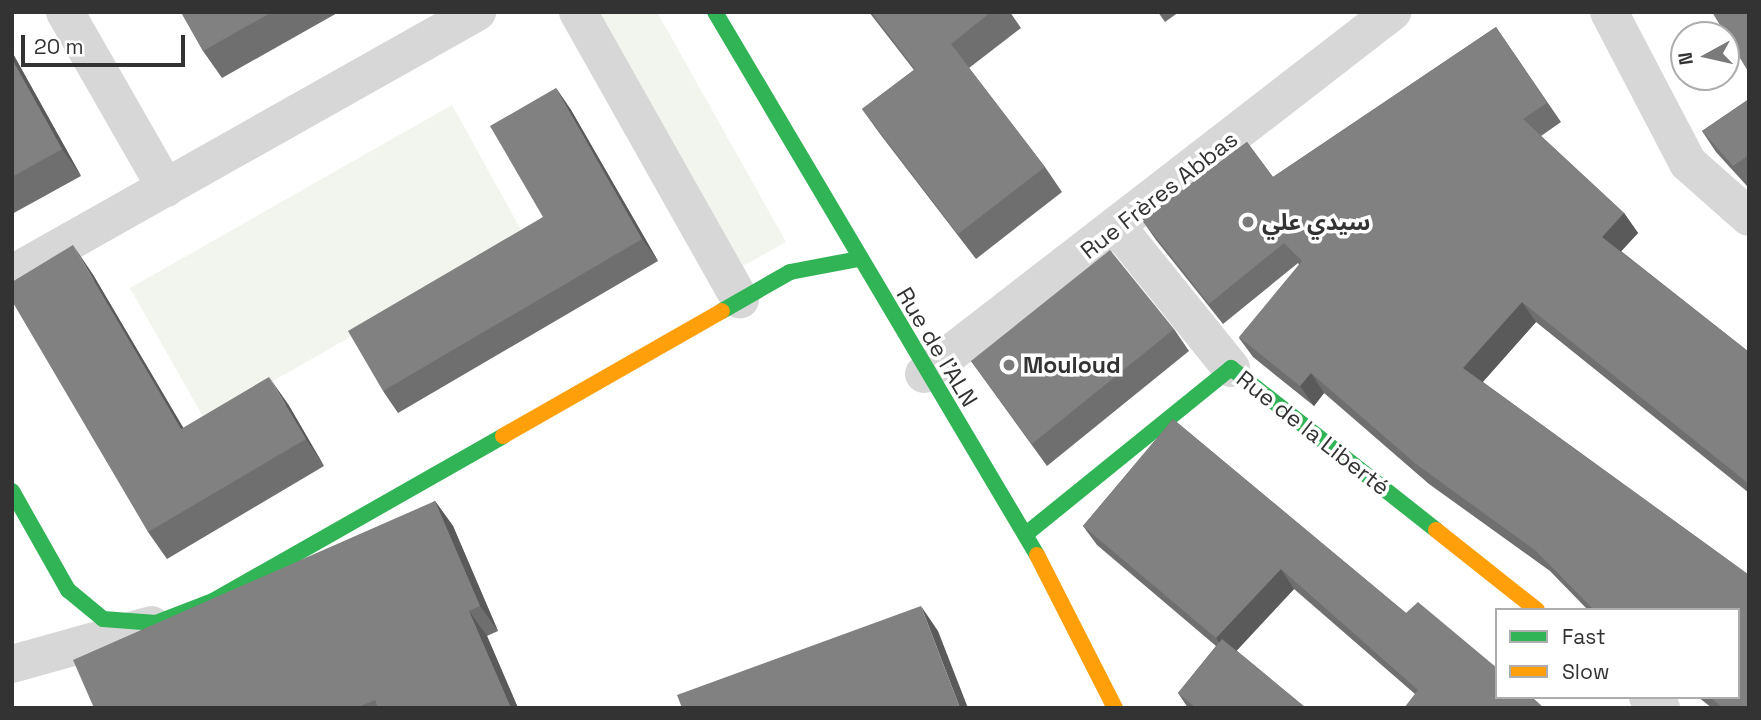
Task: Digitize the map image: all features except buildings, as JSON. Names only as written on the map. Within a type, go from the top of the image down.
[{"type":"street","points":[[65,12],[166,188]]},
{"type":"street","points":[[12,274],[477,12]]},
{"type":"street","points":[[578,12],[740,299]]},
{"type":"street","name":"Rue de l'ALN","points":[[715,12],[925,374],[1026,534],[1115,708]]},
{"type":"street","name":"Rue Frères Abbas","points":[[925,374],[1118,229],[1392,12]]},
{"type":"street","points":[[1609,12],[1688,163],[1749,218]]},
{"type":"street","points":[[1118,229],[1231,368]]},
{"type":"street","points":[[12,664],[156,623],[213,601],[790,272],[859,259]]},
{"type":"street","name":"Rue de la Liberté","points":[[1026,534],[1231,368],[1534,608]]},
{"type":"street","points":[[12,491],[68,590],[103,619],[156,623]]},
{"type":"shaded area","points":[[599,12],[657,12],[786,242],[743,266]]},
{"type":"shaded area","points":[[452,105],[525,237],[205,420],[130,288]]},
{"type":"traffic: fast","points":[[715,12],[1037,555]]},
{"type":"traffic: fast","points":[[722,311],[790,272],[859,259]]},
{"type":"traffic: fast","points":[[1026,534],[1231,368],[1436,530]]},
{"type":"traffic: fast","points":[[12,491],[68,590],[103,619],[156,623],[213,601],[503,436]]},
{"type":"traffic: slow","points":[[503,436],[722,311]]},
{"type":"traffic: slow","points":[[1436,530],[1534,608]]},
{"type":"traffic: slow","points":[[1037,555],[1115,708]]},
{"type":"place","name":"سيدي علي","points":[[1248,222]]},
{"type":"place","name":"Mouloud","points":[[1009,365]]}]
